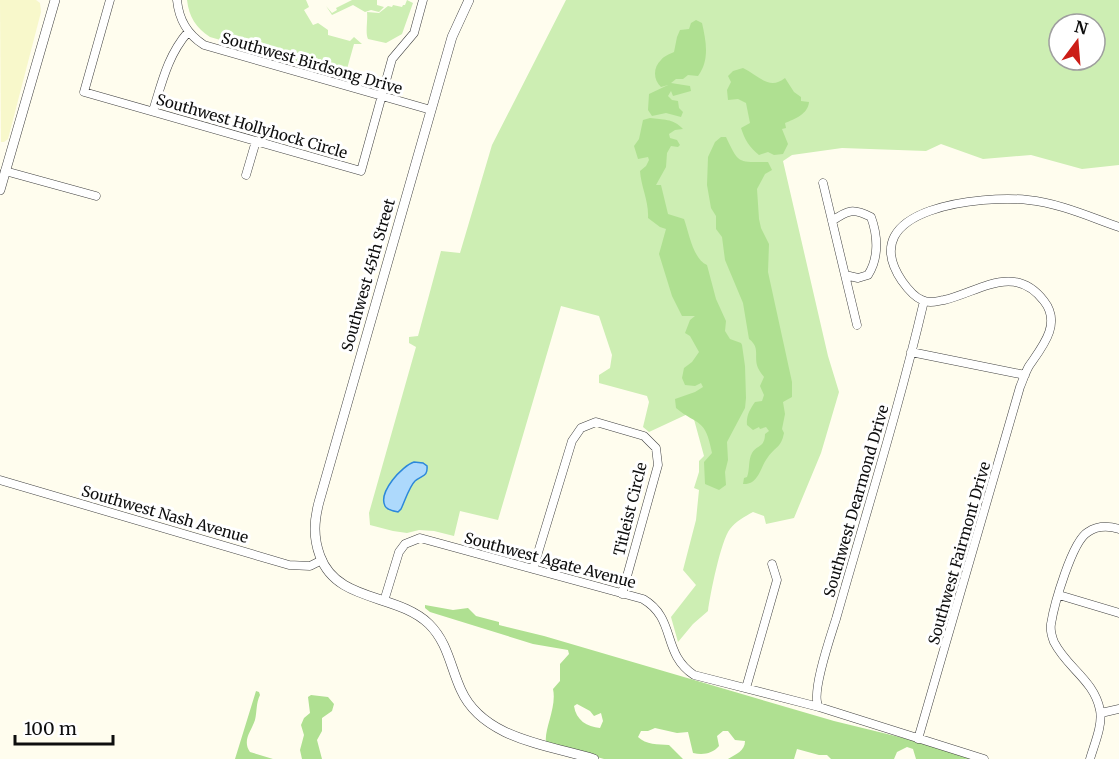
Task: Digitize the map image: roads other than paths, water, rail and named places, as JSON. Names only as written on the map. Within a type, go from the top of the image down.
[{"type":"street","points":[[0,190],[55,0]]},
{"type":"street","name":"Southwest Hollyhock Circle","points":[[110,0],[84,92],[361,171],[392,59],[414,33],[423,0]]},
{"type":"street","points":[[153,111],[169,58],[177,44],[188,32],[180,16],[177,0]]},
{"type":"street","name":"Southwest 45th Street","points":[[322,560],[314,535],[316,512],[452,37],[469,0]]},
{"type":"street","name":"Southwest Birdsong Drive","points":[[188,32],[196,40],[213,49],[431,110]]},
{"type":"street","points":[[246,175],[256,141]]},
{"type":"street","points":[[5,171],[96,196]]},
{"type":"street","points":[[823,183],[857,325]]},
{"type":"street","points":[[924,301],[919,299],[903,282],[894,266],[892,250],[894,241],[900,229],[913,218],[955,204],[979,199],[1003,198],[1044,203],[1119,227]]},
{"type":"street","points":[[832,221],[844,213],[858,210],[871,217],[876,231],[876,264],[868,275],[858,278],[845,275]]},
{"type":"street","points":[[876,249],[892,250]]},
{"type":"street","name":"Southwest Fairmont Drive","points":[[918,739],[1025,375],[1048,340],[1050,328],[1049,310],[1046,303],[1032,290],[1017,283],[1000,281],[952,298],[934,302],[924,301]]},
{"type":"street","name":"Southwest Dearmond Drive","points":[[819,706],[816,700],[824,660],[870,507],[924,301]]},
{"type":"street","points":[[911,352],[1025,375]]},
{"type":"street","name":"Titleist Circle","points":[[533,569],[572,441],[580,428],[596,422],[644,436],[656,448],[658,465],[622,594]]},
{"type":"street","name":"Southwest Nash Avenue","points":[[0,480],[289,565],[310,566],[322,560]]},
{"type":"street","points":[[1090,759],[1101,712],[1092,686],[1054,642],[1051,624],[1068,562],[1080,539],[1087,532],[1099,527],[1119,529]]},
{"type":"street","name":"Southwest Agate Avenue","points":[[384,601],[399,552],[405,544],[420,538],[643,599],[654,605],[662,615],[672,647],[684,668],[694,675],[819,706],[984,759]]},
{"type":"street","points":[[322,560],[328,571],[346,587],[404,608],[421,618],[438,634],[448,653],[464,696],[478,714],[489,723],[508,733],[594,759]]},
{"type":"street","points":[[746,688],[777,580],[772,564]]},
{"type":"street","points":[[1059,595],[1119,613]]},
{"type":"street","points":[[1101,712],[1119,709]]},
{"type":"water","points":[[414,462],[427,466],[427,472],[413,484],[398,512],[389,509],[385,506],[384,500],[388,487],[398,474]]}]
